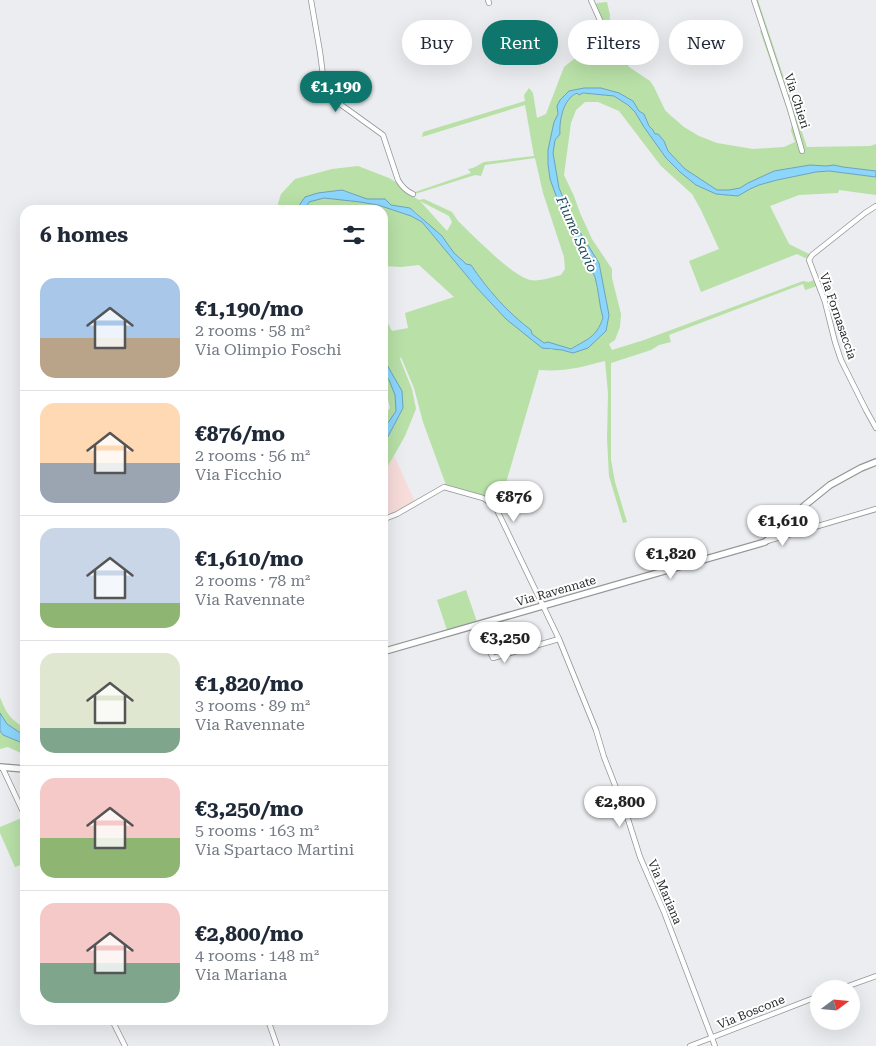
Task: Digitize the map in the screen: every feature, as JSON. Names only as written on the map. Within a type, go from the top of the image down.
[{"type":"main road","name":"Via Ravennate","points":[[388,650],[765,542],[830,485],[876,462]]},
{"type":"main road","points":[[1,767],[20,769]]},
{"type":"street","points":[[311,0],[325,91],[383,135],[398,180],[407,192],[413,194]]},
{"type":"street","points":[[591,0],[600,20]]},
{"type":"street","name":"Via Chieri","points":[[754,0],[802,151]]},
{"type":"street","name":"Via Fornasaccia","points":[[876,206],[812,254],[809,260],[825,302],[841,360],[876,428]]},
{"type":"street","name":"Via Mariana","points":[[388,518],[444,486],[483,498],[495,506],[559,639],[596,730],[640,857],[664,912],[716,1046]]},
{"type":"street","name":"Via Ravennate","points":[[765,542],[876,509]]},
{"type":"street","points":[[784,526],[789,531],[797,533]]},
{"type":"street","points":[[477,624],[493,658],[559,639]]},
{"type":"street","points":[[1,767],[20,806]]},
{"type":"street","points":[[860,982],[876,976]]},
{"type":"street","name":"Via Boscone","points":[[690,1046],[810,1000]]},
{"type":"street","points":[[114,1025],[124,1046]]},
{"type":"street","points":[[270,1025],[277,1046]]},
{"type":"shaded area","points":[[394,456],[415,502],[388,517],[388,466]]},
{"type":"green space","points":[[752,0],[758,0],[807,147],[870,146],[876,144],[876,171],[834,165],[810,165],[774,171],[740,188],[717,190],[685,169],[668,151],[664,141],[655,134],[644,114],[639,111],[633,101],[619,93],[569,91],[557,106],[549,155],[549,172],[568,224],[595,277],[603,318],[594,334],[571,349],[546,344],[531,334],[531,330],[498,300],[471,265],[466,265],[454,253],[442,236],[410,208],[391,205],[384,199],[367,199],[342,190],[301,205],[278,205],[281,194],[295,179],[332,169],[358,166],[389,178],[419,200],[424,199],[452,212],[458,221],[493,254],[522,277],[530,280],[546,279],[561,275],[565,269],[564,257],[543,193],[535,158],[485,165],[481,176],[475,175],[415,194],[415,192],[471,173],[468,169],[484,162],[534,156],[525,105],[422,137],[423,132],[525,101],[524,95],[529,88],[533,93],[537,118],[546,114],[564,67],[568,64],[628,65],[650,81],[665,110],[670,115],[684,127],[699,136],[717,143],[753,149],[784,147],[795,142],[791,131],[792,124],[760,31],[762,30]],"holes":[[[420,201],[449,216],[452,222],[447,231]]]},
{"type":"green space","points":[[607,2],[610,20],[599,20],[594,9],[597,3]]},
{"type":"green space","points":[[577,93],[614,96],[628,105],[635,112],[666,158],[680,172],[716,194],[738,196],[759,185],[816,172],[829,171],[876,177],[876,195],[839,190],[838,193],[799,195],[770,206],[789,244],[809,254],[809,257],[805,258],[797,254],[701,292],[689,261],[719,249],[692,194],[661,166],[619,111],[598,102],[585,102],[576,110],[571,123],[564,175],[592,239],[612,269],[612,278],[621,314],[620,327],[615,340],[609,344],[612,350],[803,281],[809,282],[814,280],[817,286],[805,290],[803,284],[669,335],[671,342],[611,363],[611,460],[615,482],[627,522],[623,523],[609,476],[607,439],[608,393],[605,361],[565,370],[539,370],[500,498],[499,509],[491,498],[446,485],[423,422],[414,388],[401,357],[400,359],[412,389],[416,409],[405,436],[388,466],[388,436],[403,408],[388,368],[388,323],[392,331],[408,328],[405,313],[454,297],[419,265],[388,266],[388,208],[422,222],[477,288],[506,319],[550,350],[562,350],[573,353],[579,351],[606,331],[605,295],[599,263],[572,221],[559,188],[552,153],[555,140],[559,134],[565,105]]},
{"type":"green space","points":[[324,198],[378,205],[308,205],[309,202]]},
{"type":"green space","points":[[388,378],[395,395],[396,411],[388,423],[388,410],[390,408]]},
{"type":"green space","points":[[466,590],[477,622],[447,630],[437,600]]},
{"type":"green space","points":[[0,697],[9,715],[20,725],[20,733],[7,724],[0,713]]},
{"type":"green space","points":[[0,731],[3,735],[20,742],[20,753],[8,747],[0,749]]},
{"type":"green space","points":[[20,819],[20,865],[15,867],[0,833],[0,827]]},
{"type":"water","name":"Fiume Savio","points":[[584,88],[601,88],[619,93],[633,101],[639,111],[644,114],[655,134],[658,134],[664,141],[668,151],[685,169],[717,190],[740,188],[774,171],[810,165],[834,165],[876,171],[876,177],[829,171],[816,172],[759,185],[738,196],[716,194],[696,185],[666,158],[635,112],[628,105],[614,96],[583,93],[579,95],[577,93],[565,105],[560,123],[560,134],[555,140],[553,153],[559,188],[573,221],[599,263],[609,315],[606,331],[588,348],[573,353],[542,348],[506,319],[477,288],[422,222],[411,216],[388,208],[388,205],[324,198],[309,202],[308,205],[300,205],[305,197],[318,193],[342,190],[367,199],[385,199],[391,205],[410,208],[442,236],[454,253],[466,264],[471,265],[498,300],[531,330],[532,334],[544,343],[548,342],[571,349],[594,334],[603,318],[595,277],[568,224],[550,179],[548,150],[554,122],[558,114],[557,106],[569,91]]},
{"type":"water","points":[[388,367],[402,391],[403,408],[388,436],[388,423],[396,411],[395,395],[389,380]]},
{"type":"water","points":[[0,713],[7,724],[20,733],[20,742],[3,735],[0,731]]}]
